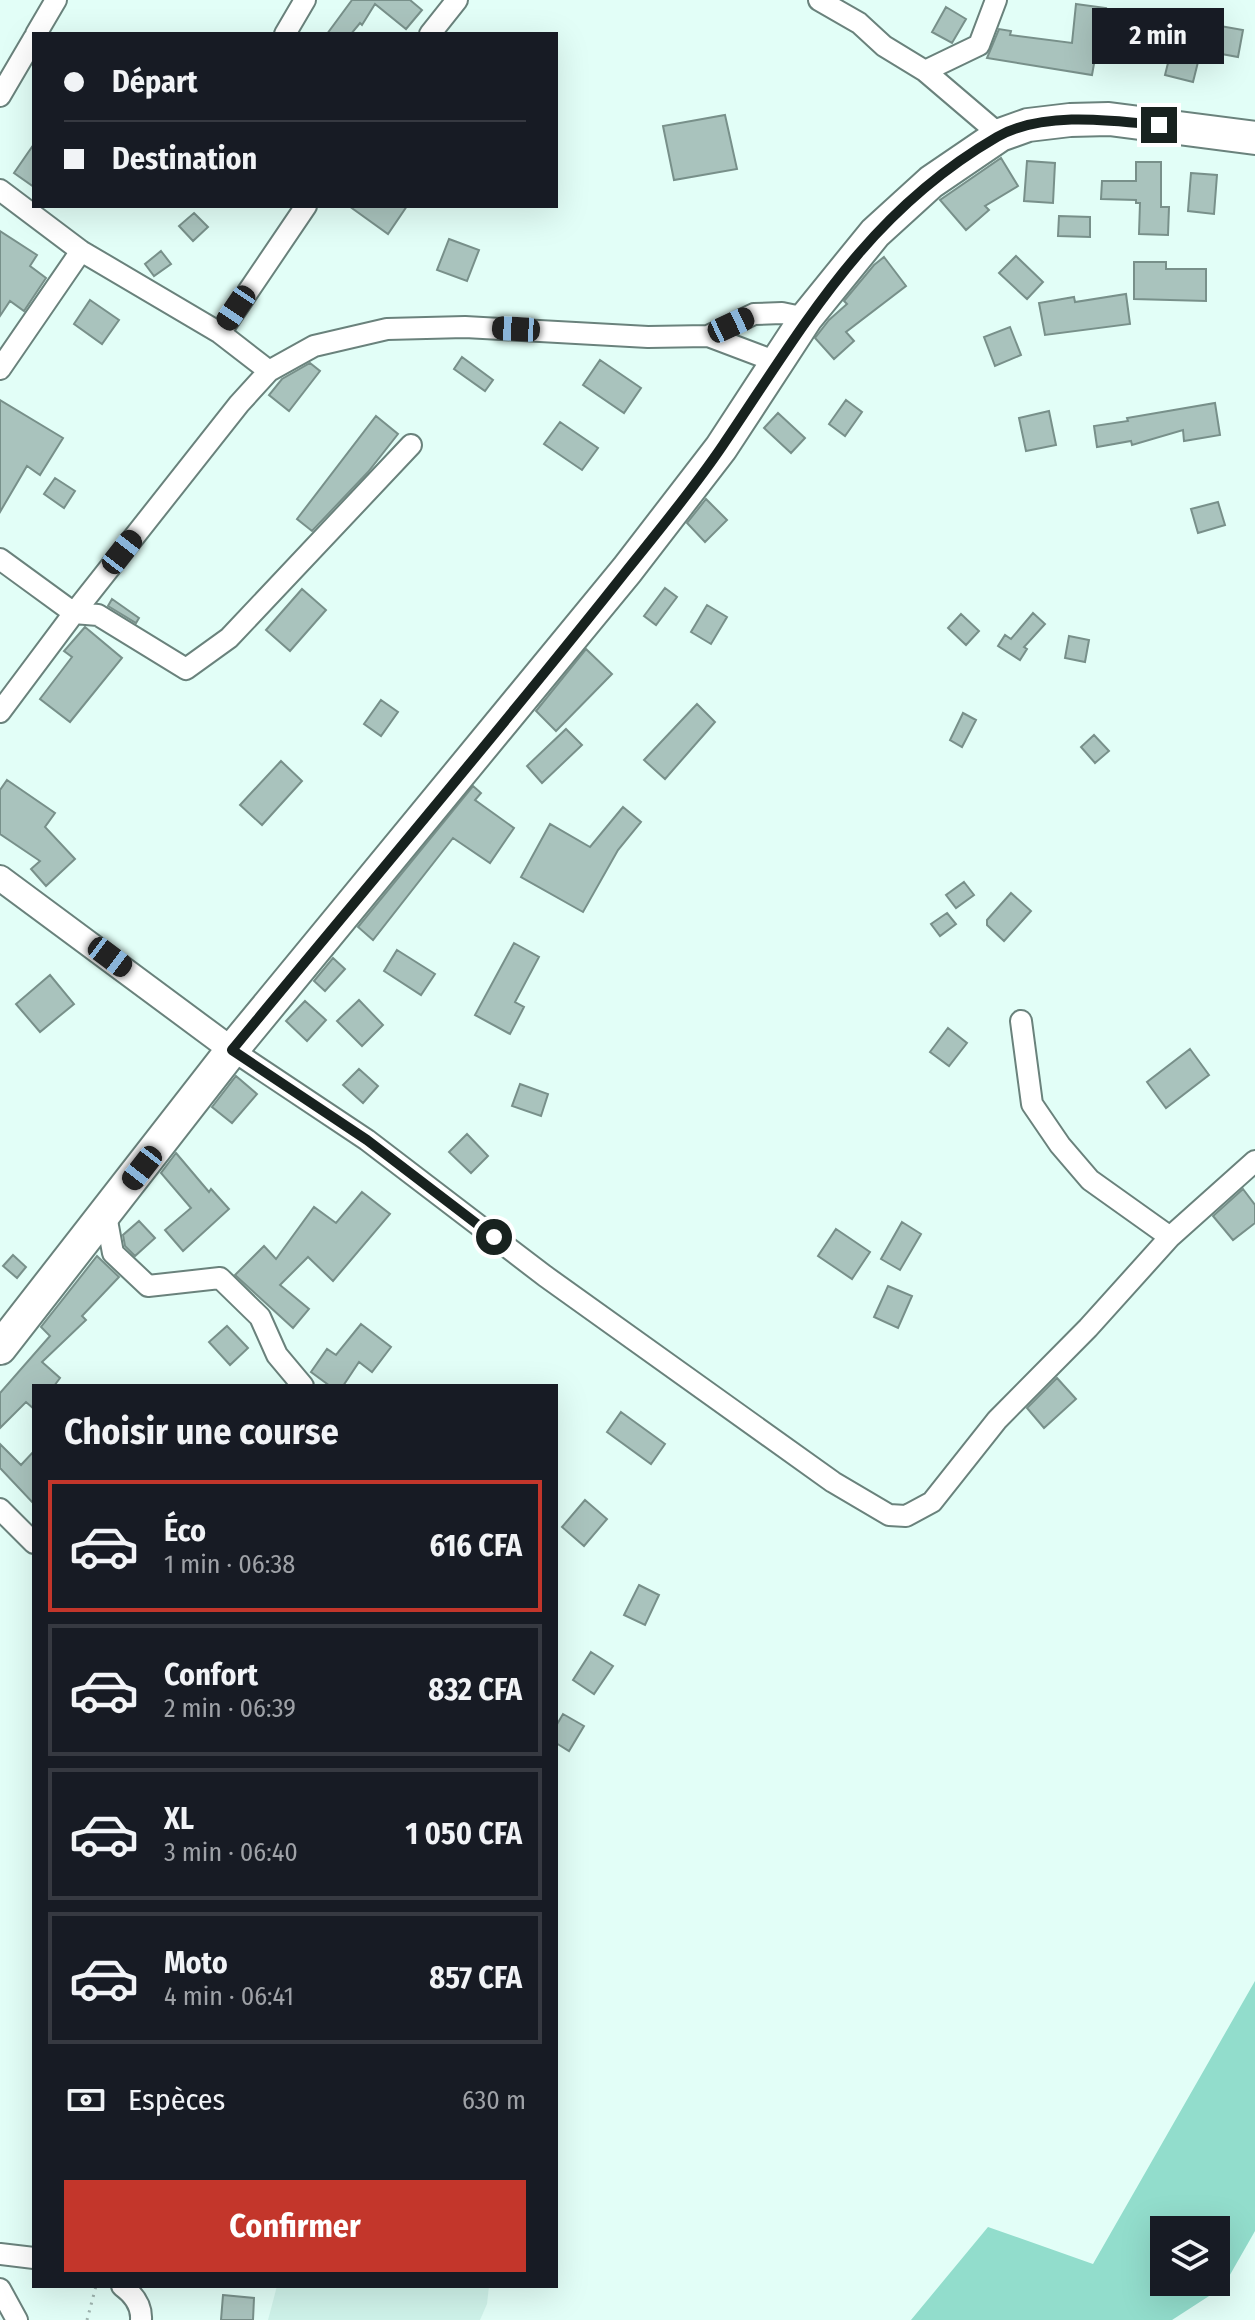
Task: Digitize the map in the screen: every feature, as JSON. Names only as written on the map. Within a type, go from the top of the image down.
[{"type":"highway","points":[[0,1348],[232,1050],[627,570],[721,448],[806,318],[875,233],[931,182],[1000,135],[1028,125],[1109,119],[1255,138]]},
{"type":"street","points":[[37,32],[56,0]]},
{"type":"street","points":[[286,32],[305,0]]},
{"type":"street","points":[[432,32],[457,0]]},
{"type":"street","points":[[819,0],[859,23],[884,46],[925,71],[1000,135]]},
{"type":"street","points":[[925,71],[979,45],[996,0]]},
{"type":"street","points":[[0,96],[32,41]]},
{"type":"street","points":[[0,190],[81,251],[220,333],[269,371]]},
{"type":"street","points":[[220,333],[305,208]]},
{"type":"street","points":[[0,369],[81,251]]},
{"type":"street","points":[[708,336],[754,314],[782,313],[806,318]]},
{"type":"street","points":[[0,712],[239,404],[269,371],[314,346],[387,329],[465,327],[648,337],[708,336],[777,362]]},
{"type":"street","points":[[0,559],[74,613],[98,615],[186,669],[229,638],[411,445]]},
{"type":"street","points":[[0,878],[232,1050],[367,1140],[545,1276],[833,1482],[889,1515],[906,1516],[932,1502],[997,1420],[1088,1328],[1170,1237],[1255,1161]]},
{"type":"street","points":[[1021,1021],[1032,1104],[1060,1145],[1090,1180],[1170,1237]]},
{"type":"street","points":[[106,1215],[113,1253],[148,1286],[220,1278],[260,1317],[277,1355],[301,1384]]},
{"type":"street","points":[[0,1509],[32,1541]]},
{"type":"street","points":[[124,2288],[135,2298],[141,2320]]},
{"type":"street","points":[[0,2289],[17,2320]]},
{"type":"path","points":[[87,2320],[95,2288]]},
{"type":"shaded area","points":[[276,2288],[489,2288],[487,2304],[480,2320],[268,2320]]},
{"type":"green space","points":[[1255,1981],[1255,2231],[1230,2275],[1230,2216],[1150,2216],[1150,2296],[1209,2296],[1172,2320],[911,2320],[988,2227],[1093,2264]]},
{"type":"building","points":[[352,0],[410,0],[422,10],[406,29],[375,4],[362,25],[360,23],[353,32],[328,32]]},
{"type":"building","points":[[1076,4],[1106,8],[1105,14],[1155,16],[1154,44],[1125,43],[1125,32],[1100,30],[1092,75],[987,58],[999,29],[1011,31],[1010,35],[1072,43]]},
{"type":"building","points":[[946,7],[966,19],[952,43],[932,32]]},
{"type":"building","points":[[1209,24],[1243,30],[1238,57],[1205,51]]},
{"type":"building","points":[[1172,47],[1200,54],[1193,82],[1165,75]]},
{"type":"building","points":[[725,115],[737,169],[674,180],[663,126]]},
{"type":"building","points":[[32,147],[32,186],[14,173]]},
{"type":"building","points":[[1001,158],[1018,186],[985,206],[989,210],[966,230],[940,200]]},
{"type":"building","points":[[1027,161],[1055,163],[1053,203],[1024,201]]},
{"type":"building","points":[[1136,162],[1161,162],[1161,207],[1169,207],[1168,235],[1139,234],[1140,203],[1136,200],[1101,199],[1102,181],[1136,181]]},
{"type":"building","points":[[1191,173],[1217,175],[1214,214],[1188,211]]},
{"type":"building","points":[[352,208],[406,208],[388,234]]},
{"type":"building","points":[[194,213],[208,227],[193,241],[179,226]]},
{"type":"building","points":[[1059,216],[1090,217],[1090,237],[1058,236]]},
{"type":"building","points":[[0,231],[37,255],[30,266],[46,278],[24,311],[10,301],[0,316]]},
{"type":"building","points":[[449,239],[479,250],[467,281],[437,270]]},
{"type":"building","points":[[161,251],[171,264],[154,276],[145,264]]},
{"type":"building","points":[[1016,256],[1043,282],[1027,299],[999,273]]},
{"type":"building","points":[[884,257],[906,286],[846,332],[854,341],[834,359],[815,338],[847,304],[844,301],[874,265]]},
{"type":"building","points":[[1134,262],[1166,262],[1166,269],[1206,269],[1206,301],[1134,299]]},
{"type":"building","points":[[1126,294],[1130,324],[1045,335],[1039,303],[1074,297],[1075,302]]},
{"type":"building","points":[[90,300],[119,320],[102,344],[74,324]]},
{"type":"building","points":[[1010,327],[1021,355],[995,366],[984,337]]},
{"type":"building","points":[[462,357],[493,380],[485,391],[454,369]]},
{"type":"building","points":[[600,360],[641,388],[624,413],[583,385]]},
{"type":"building","points":[[310,363],[320,371],[289,411],[269,395],[282,379]]},
{"type":"building","points":[[0,400],[63,438],[40,475],[27,466],[0,512]]},
{"type":"building","points":[[846,400],[862,412],[845,436],[829,424]]},
{"type":"building","points":[[1215,403],[1220,435],[1184,441],[1183,430],[1132,445],[1131,441],[1097,447],[1094,426]]},
{"type":"building","points":[[1049,411],[1056,445],[1026,451],[1019,418]]},
{"type":"building","points":[[778,413],[805,438],[791,453],[764,428]]},
{"type":"building","points":[[376,416],[398,434],[368,472],[312,531],[297,519]]},
{"type":"building","points":[[560,422],[598,448],[582,470],[544,444]]},
{"type":"building","points":[[55,478],[75,491],[64,508],[44,494]]},
{"type":"building","points":[[706,499],[727,520],[705,542],[687,523]]},
{"type":"building","points":[[1218,502],[1225,525],[1198,533],[1191,509]]},
{"type":"building","points":[[665,588],[677,597],[656,625],[644,616]]},
{"type":"building","points":[[302,589],[326,610],[290,651],[266,630]]},
{"type":"building","points":[[112,599],[139,618],[136,623],[108,606]]},
{"type":"building","points":[[707,605],[727,617],[711,644],[691,632]]},
{"type":"building","points":[[1033,613],[1045,624],[1024,647],[1027,649],[1020,660],[998,646],[1005,635],[1011,639]]},
{"type":"building","points":[[961,614],[979,631],[966,645],[948,628]]},
{"type":"building","points":[[85,627],[122,658],[70,722],[40,699],[72,657],[64,651]]},
{"type":"building","points":[[1069,636],[1089,640],[1085,662],[1065,658]]},
{"type":"building","points":[[586,649],[612,674],[556,731],[536,711]]},
{"type":"building","points":[[381,700],[398,712],[381,736],[364,724]]},
{"type":"building","points":[[697,704],[715,722],[665,779],[644,760]]},
{"type":"building","points":[[963,713],[976,720],[962,747],[950,740]]},
{"type":"building","points":[[566,729],[582,745],[542,783],[527,766]]},
{"type":"building","points":[[1094,735],[1109,751],[1095,763],[1081,747]]},
{"type":"building","points":[[281,761],[302,781],[262,825],[240,805]]},
{"type":"building","points":[[7,780],[55,813],[45,827],[75,859],[46,886],[31,869],[40,861],[0,834],[0,790]]},
{"type":"building","points":[[473,786],[481,793],[475,800],[514,828],[490,863],[453,838],[373,940],[358,927]]},
{"type":"building","points":[[623,807],[641,822],[618,850],[583,912],[521,877],[550,824],[590,847]]},
{"type":"building","points":[[964,882],[974,895],[956,908],[946,895]]},
{"type":"building","points":[[1011,893],[1031,911],[1004,941],[987,925],[987,920]]},
{"type":"building","points":[[947,913],[956,924],[940,936],[931,924]]},
{"type":"building","points":[[514,943],[539,957],[515,1002],[524,1007],[510,1034],[475,1015]]},
{"type":"building","points":[[397,950],[435,974],[421,995],[384,971]]},
{"type":"building","points":[[333,958],[345,969],[325,991],[314,981]]},
{"type":"building","points":[[50,975],[74,1004],[40,1032],[16,1004]]},
{"type":"building","points":[[359,1000],[383,1025],[362,1046],[337,1021]]},
{"type":"building","points":[[305,1001],[326,1020],[307,1041],[286,1021]]},
{"type":"building","points":[[948,1028],[967,1043],[949,1066],[930,1052]]},
{"type":"building","points":[[1190,1049],[1209,1075],[1166,1108],[1147,1082]]},
{"type":"building","points":[[359,1069],[378,1086],[363,1103],[343,1085]]},
{"type":"building","points":[[236,1076],[257,1094],[232,1123],[212,1107]]},
{"type":"building","points":[[520,1084],[548,1094],[541,1116],[512,1106]]},
{"type":"building","points":[[467,1134],[488,1156],[471,1173],[449,1152]]},
{"type":"building","points":[[176,1153],[209,1192],[211,1189],[229,1209],[183,1251],[165,1230],[191,1208],[161,1173]]},
{"type":"building","points":[[1243,1189],[1255,1205],[1255,1223],[1233,1240],[1213,1216]]},
{"type":"building","points":[[362,1192],[390,1214],[333,1281],[308,1257],[280,1285],[309,1309],[293,1328],[235,1275],[264,1246],[276,1259],[314,1207],[336,1223]]},
{"type":"building","points":[[139,1221],[155,1238],[135,1256],[125,1246],[123,1235]]},
{"type":"building","points":[[902,1222],[921,1234],[900,1270],[881,1259]]},
{"type":"building","points":[[836,1229],[870,1252],[852,1279],[818,1256]]},
{"type":"building","points":[[13,1255],[26,1267],[17,1278],[3,1266]]},
{"type":"building","points":[[97,1256],[119,1277],[82,1316],[86,1320],[42,1362],[60,1378],[56,1384],[32,1384],[32,1407],[26,1402],[0,1428],[0,1393],[50,1336],[41,1327]]},
{"type":"building","points":[[888,1286],[912,1296],[898,1328],[874,1317]]},
{"type":"building","points":[[361,1324],[391,1347],[372,1372],[359,1362],[344,1384],[327,1384],[311,1372],[327,1349],[336,1355]]},
{"type":"building","points":[[227,1326],[248,1348],[230,1365],[209,1342]]},
{"type":"building","points":[[1057,1378],[1076,1399],[1044,1428],[1027,1408]]},
{"type":"building","points":[[621,1412],[665,1444],[651,1464],[607,1432]]},
{"type":"building","points":[[0,1444],[21,1465],[32,1453],[32,1502],[0,1468]]},
{"type":"building","points":[[585,1500],[607,1519],[584,1546],[562,1527]]},
{"type":"building","points":[[639,1585],[659,1595],[645,1625],[624,1615]]},
{"type":"building","points":[[591,1652],[613,1666],[594,1694],[573,1680]]},
{"type":"building","points":[[563,1714],[584,1726],[569,1751],[558,1744],[558,1723]]},
{"type":"building","points":[[223,2295],[254,2298],[253,2320],[221,2320]]},
{"type":"route","points":[[494,1237],[367,1140],[232,1050],[627,570],[721,448],[806,318],[875,233],[931,182],[1000,135],[1028,125],[1070,120],[1109,119],[1159,125]]}]
